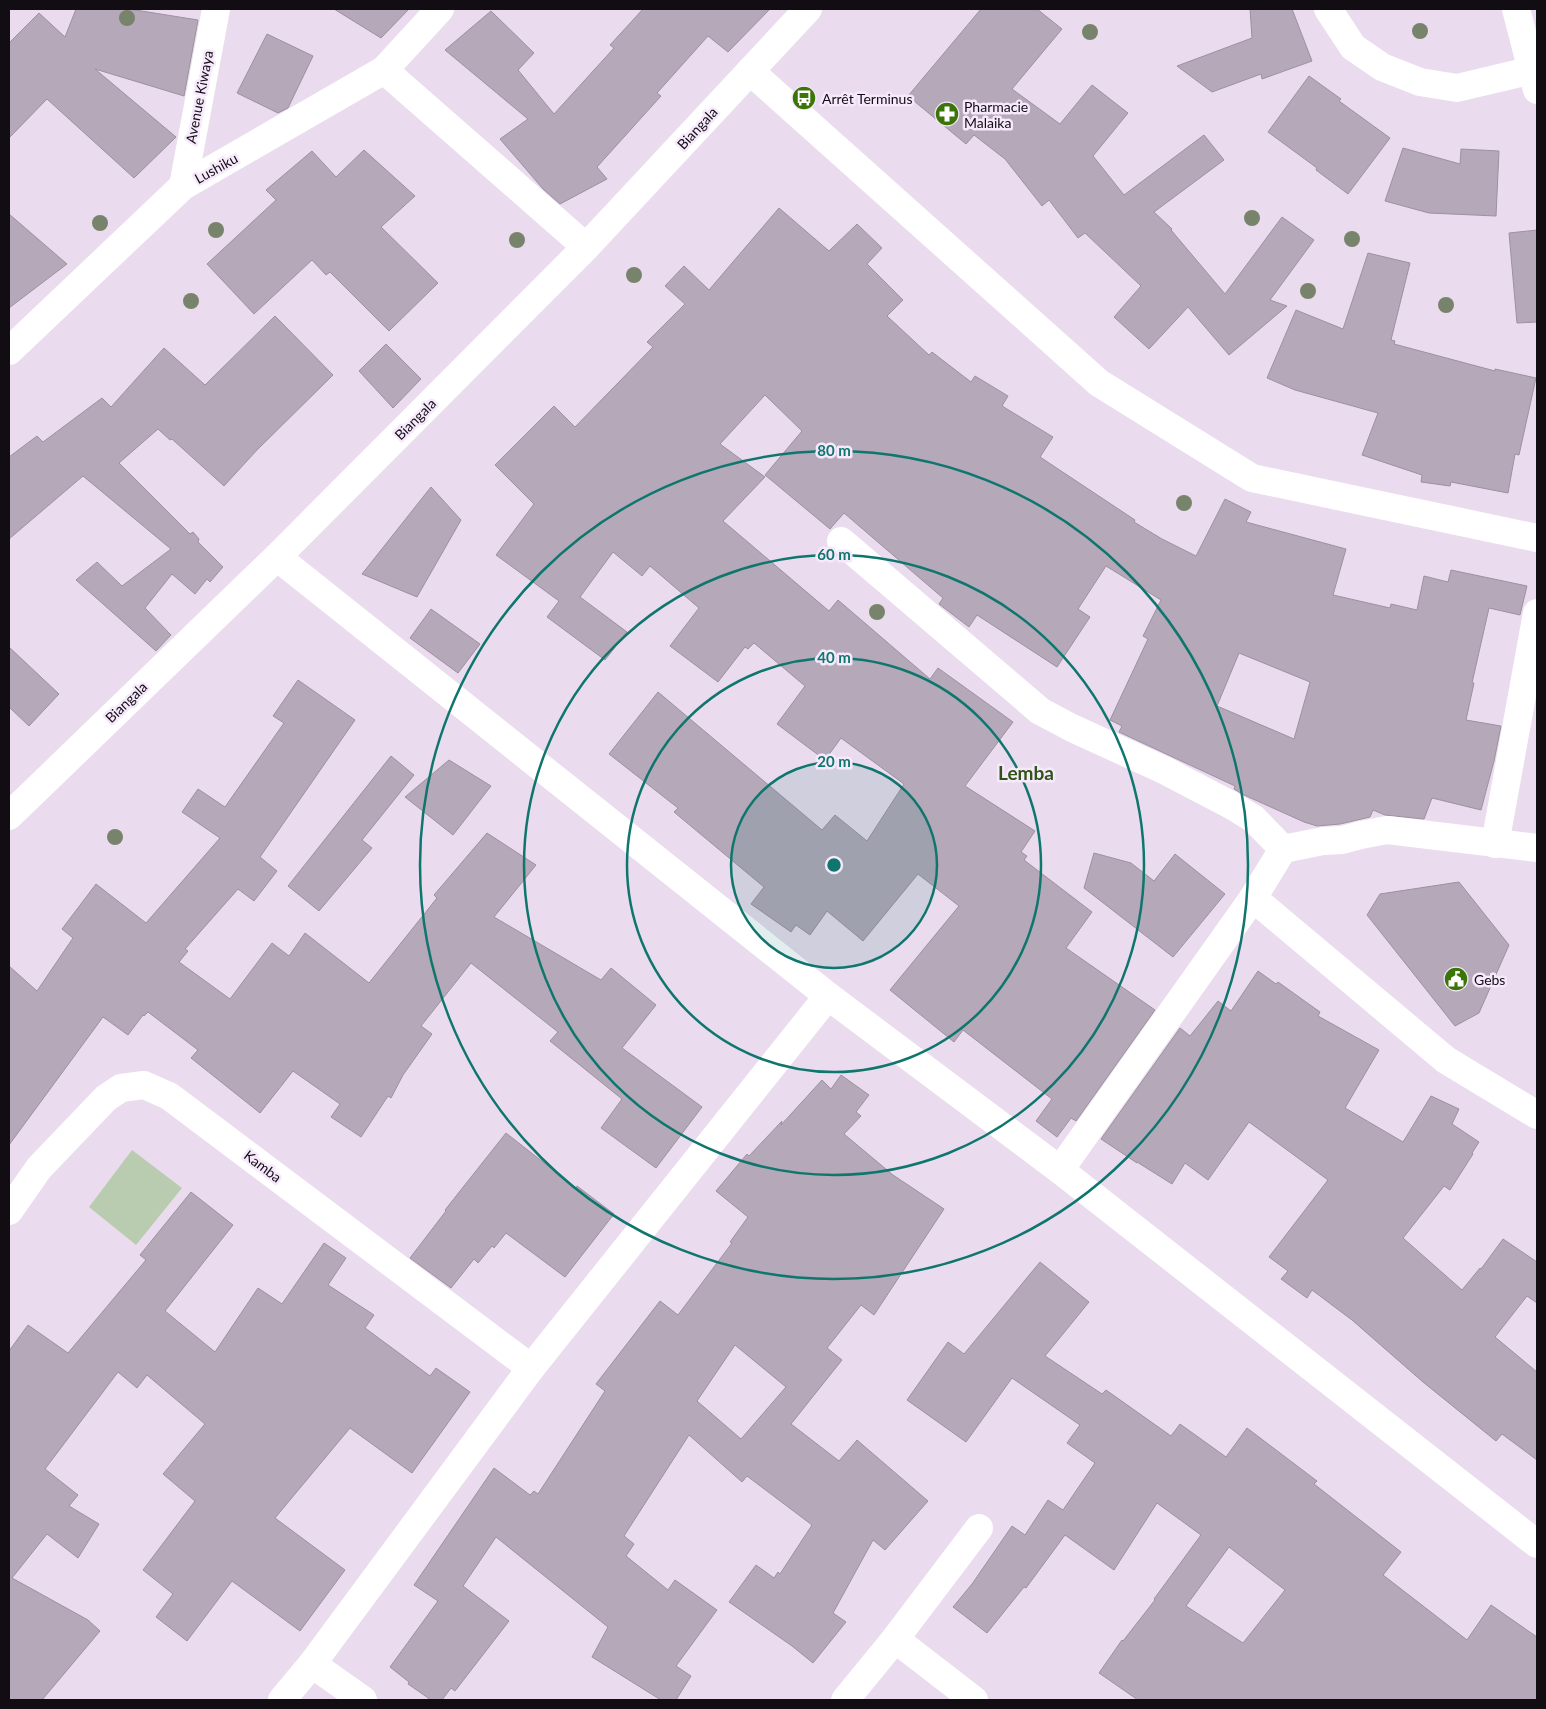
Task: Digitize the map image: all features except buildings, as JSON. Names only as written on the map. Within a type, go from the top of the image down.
[{"type":"street","name":"Avenue Kiwaya","points":[[183,186],[216,9]]},
{"type":"street","name":"Lushiku","points":[[9,351],[183,186],[384,70],[440,9]]},
{"type":"street","name":"Biangala","points":[[9,816],[276,557],[586,247],[808,9]]},
{"type":"street","points":[[1328,9],[1352,47],[1382,68],[1420,82],[1457,88],[1535,80],[1516,9]]},
{"type":"street","points":[[384,70],[586,247]]},
{"type":"street","points":[[750,71],[1099,383],[1252,478],[1537,538]]},
{"type":"street","points":[[841,541],[1040,711],[1072,728],[1164,770],[1231,805],[1254,819],[1283,849]]},
{"type":"street","points":[[276,557],[828,996],[1060,1170],[1537,1544]]},
{"type":"street","points":[[1495,844],[1537,613]]},
{"type":"street","points":[[1060,1170],[1253,898],[1283,849],[1323,841],[1342,840],[1387,830],[1537,848]]},
{"type":"street","points":[[1253,898],[1446,1060],[1537,1115]]},
{"type":"street","points":[[282,1700],[312,1664],[532,1368],[828,996]]},
{"type":"street","name":"Kamba","points":[[9,1210],[39,1168],[106,1098],[121,1088],[144,1085],[169,1096],[532,1368]]},
{"type":"street","points":[[845,1700],[895,1639],[979,1528]]},
{"type":"street","points":[[895,1639],[974,1700]]},
{"type":"street","points":[[312,1664],[363,1700]]},
{"type":"green space","points":[[132,1150],[182,1188],[136,1245],[89,1207]]},
{"type":"place","name":"Arrêt Terminus","points":[[804,98]]},
{"type":"place","name":"Pharmacie Malaika","points":[[947,114]]},
{"type":"place","name":"Gebs","points":[[1456,979]]},
{"type":"district","name":"Lemba","points":[[1026,772]]}]
